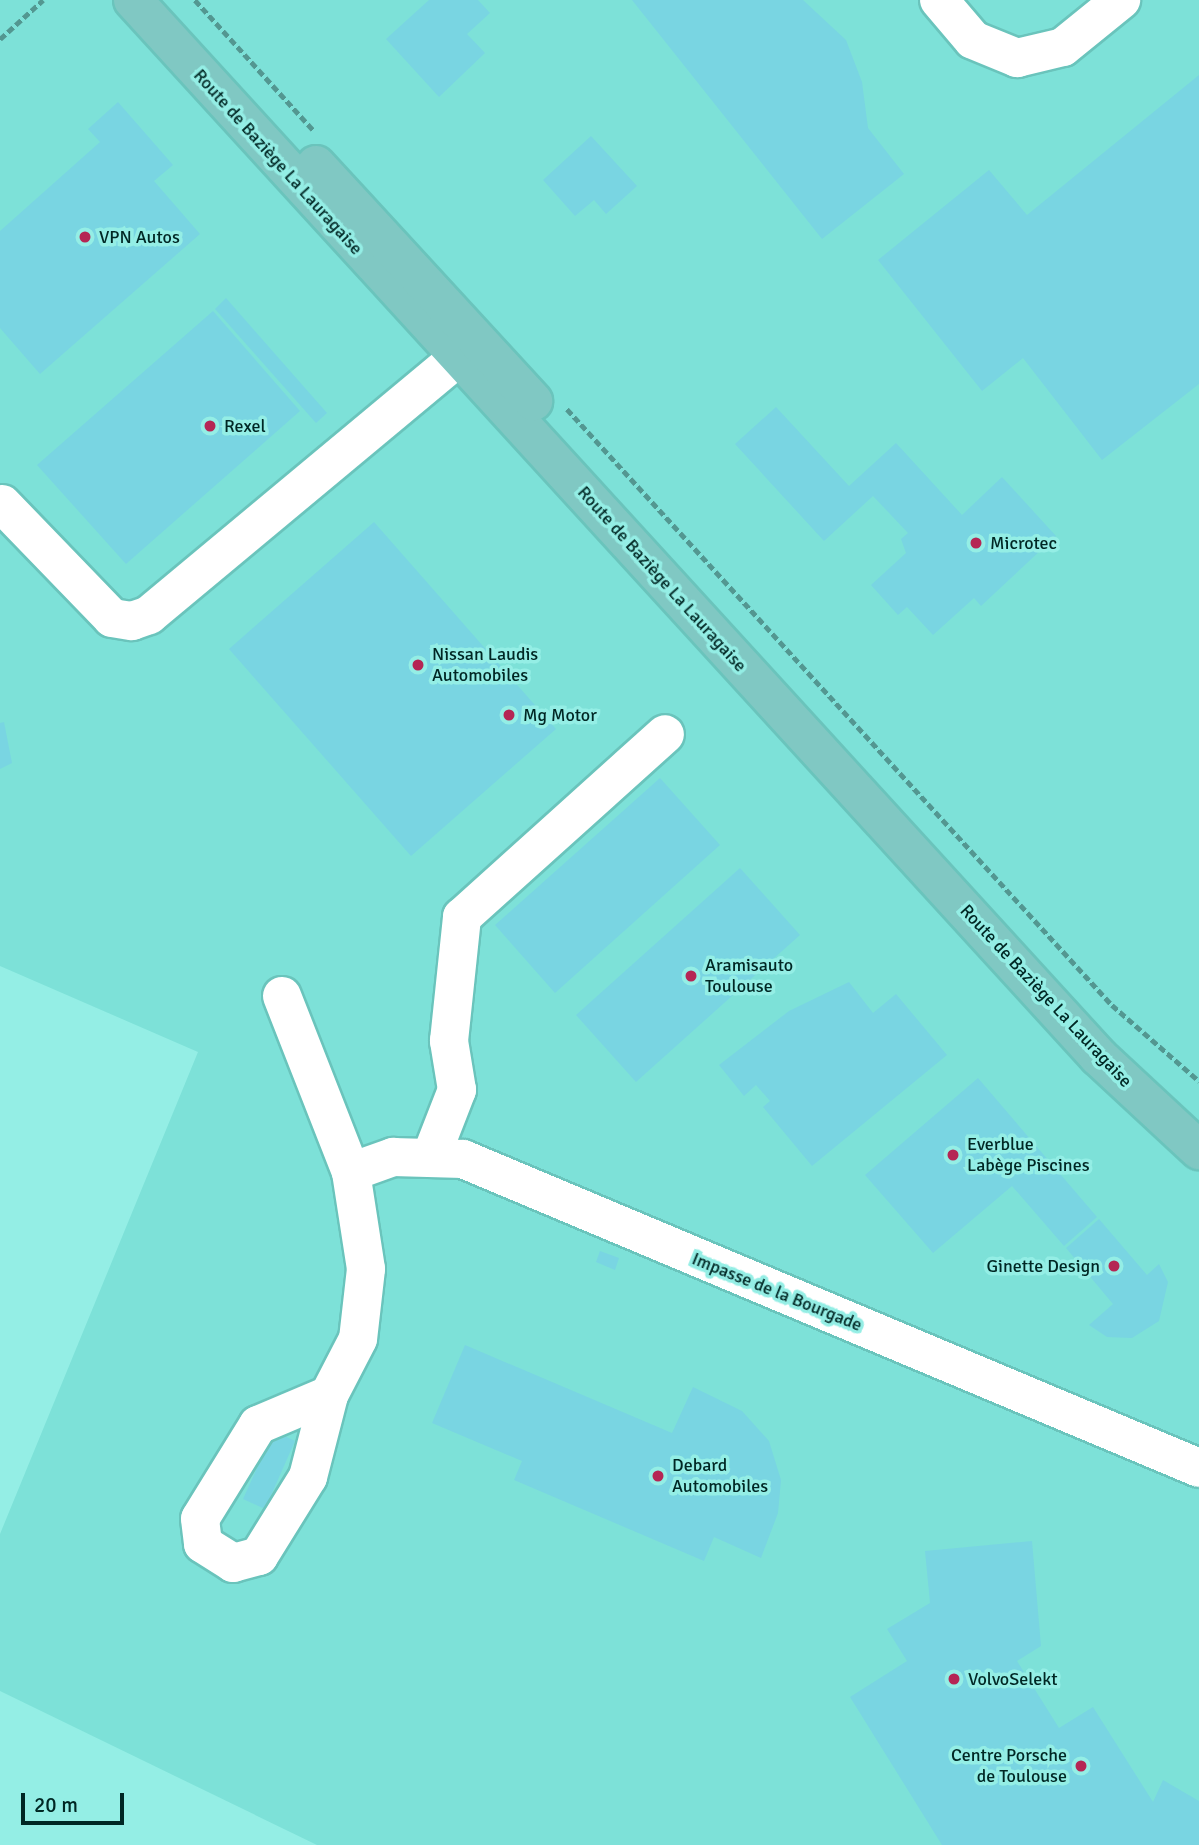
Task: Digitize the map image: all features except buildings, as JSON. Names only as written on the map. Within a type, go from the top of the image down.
[{"type":"main road","name":"Route de Baziège La Lauragaise","points":[[133,0],[456,359],[1099,1057],[1199,1150]]},
{"type":"main road","name":"Route de Baziège La Lauragaise","points":[[166,0],[1077,998],[1199,1119]]},
{"type":"street","points":[[939,0],[972,40],[1017,58],[1063,47],[1121,0]]},
{"type":"street","points":[[2,503],[112,618],[132,621],[149,615],[456,359]]},
{"type":"street","points":[[432,1154],[457,1090],[449,1041],[462,916],[665,734]]},
{"type":"street","points":[[282,996],[351,1172],[366,1269],[358,1339],[329,1395]]},
{"type":"street","name":"Impasse de la Bourgade","points":[[351,1172],[393,1157],[432,1154],[463,1159],[1199,1468]]},
{"type":"path","points":[[0,39],[43,0]]},
{"type":"path","points":[[195,0],[317,134]]},
{"type":"path","points":[[561,402],[1112,1005],[1199,1081]]},
{"type":"shaded area","points":[[0,0],[1199,0],[1199,1845],[317,1845],[0,1691],[0,1534],[198,1052],[0,966]]},
{"type":"place","name":"VPN Autos","points":[[85,237]]},
{"type":"place","name":"Rexel","points":[[210,426]]},
{"type":"place","name":"Microtec","points":[[976,543]]},
{"type":"place","name":"Nissan Laudis Automobiles","points":[[418,665]]},
{"type":"place","name":"Mg Motor","points":[[509,715]]},
{"type":"place","name":"Aramisauto Toulouse","points":[[691,976]]},
{"type":"place","name":"Everblue Labège Piscines","points":[[953,1155]]},
{"type":"place","name":"Ginette Design","points":[[1114,1266]]},
{"type":"place","name":"Debard Automobiles","points":[[658,1476]]},
{"type":"place","name":"VolvoSelekt","points":[[954,1679]]},
{"type":"place","name":"Centre Porsche de Toulouse","points":[[1081,1766]]}]
